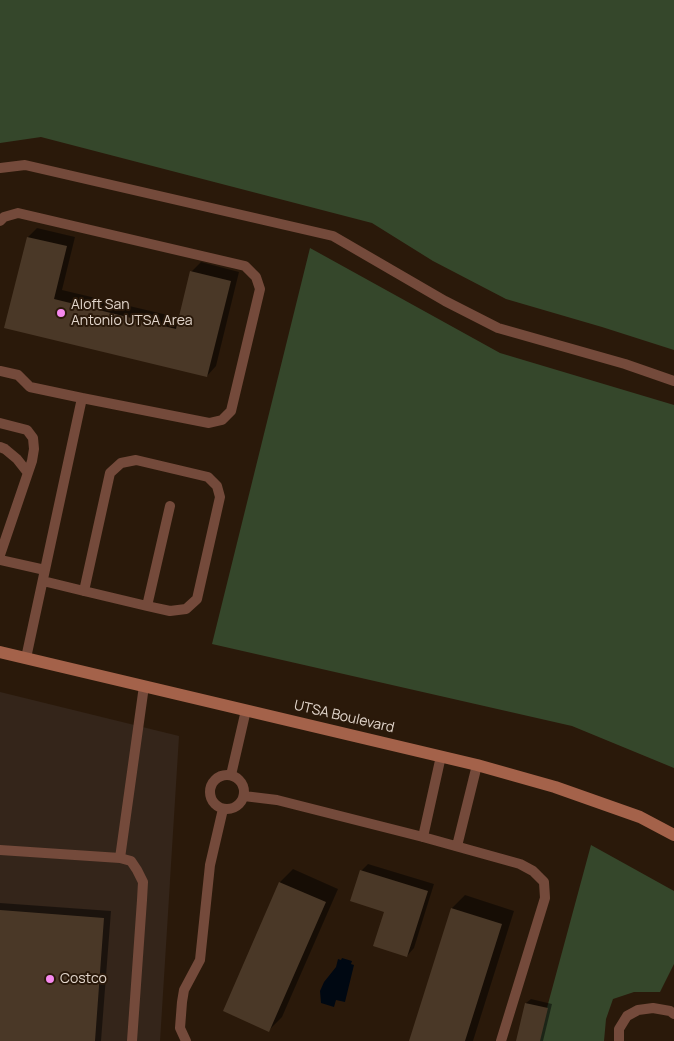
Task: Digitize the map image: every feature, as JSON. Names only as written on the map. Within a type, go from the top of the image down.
[{"type":"main road","name":"UTSA Boulevard","points":[[0,652],[478,765],[564,791],[640,817],[674,835]]},
{"type":"lane","points":[[0,168],[25,165],[334,236],[445,301],[498,328],[625,364],[674,381]]},
{"type":"lane","points":[[0,221],[4,217],[18,213],[245,266],[256,277],[260,289],[230,411],[222,420],[209,423],[30,387],[18,375],[0,370]]},
{"type":"lane","points":[[26,658],[82,398]]},
{"type":"lane","points":[[0,423],[27,430],[33,438],[34,449],[0,555]]},
{"type":"lane","points":[[0,447],[6,449],[28,472]]},
{"type":"lane","points":[[43,581],[84,591],[147,606],[170,611],[186,609],[197,598],[220,497],[217,486],[208,477],[136,460],[121,463],[110,474],[84,591]]},
{"type":"lane","points":[[147,606],[170,506]]},
{"type":"lane","points":[[0,560],[45,570]]},
{"type":"lane","points":[[120,858],[144,686]]},
{"type":"lane","points":[[231,775],[246,710]]},
{"type":"lane","points":[[423,837],[441,756]]},
{"type":"lane","points":[[457,846],[478,765]]},
{"type":"lane","points":[[231,775],[242,783],[244,796],[236,807],[223,809],[216,807],[209,795],[212,782],[217,777],[231,775]]},
{"type":"lane","points":[[244,796],[277,800],[423,837],[520,864],[533,871],[544,882],[545,898],[502,1041]]},
{"type":"lane","points":[[186,1041],[180,1028],[182,1002],[184,990],[200,960],[210,865],[223,809]]},
{"type":"lane","points":[[0,850],[120,858],[131,861],[143,882],[132,1041]]},
{"type":"lane","points":[[619,1041],[619,1030],[627,1016],[638,1010],[654,1008],[673,1010]]},
{"type":"shaded area","points":[[0,692],[179,736],[160,1041],[0,1041]]},
{"type":"shaded area","points":[[342,958],[352,961],[351,964],[354,965],[345,1002],[336,1000],[334,1007],[321,1003],[320,991],[324,982],[336,967],[338,959],[341,960]]},
{"type":"green space","points":[[0,0],[674,0],[674,350],[506,299],[433,261],[372,223],[41,137],[0,143]]},
{"type":"green space","points":[[310,248],[500,353],[674,405],[674,768],[572,726],[212,644]]},
{"type":"green space","points":[[591,845],[674,891],[674,964],[660,992],[634,992],[613,999],[606,1019],[604,1041],[538,1041]]},
{"type":"building","name":"Aloft San Antonio UTSA Area","points":[[27,237],[67,246],[54,299],[176,329],[190,271],[231,281],[207,377],[4,328]]},
{"type":"building","points":[[360,870],[428,891],[407,957],[373,946],[384,912],[350,901]]},
{"type":"building","points":[[279,882],[326,902],[269,1032],[223,1011]]},
{"type":"building","points":[[451,908],[502,924],[465,1041],[409,1041]]},
{"type":"building","name":"Costco","points":[[0,910],[104,918],[95,1041],[0,1041]]},
{"type":"building","points":[[525,1003],[548,1008],[540,1041],[516,1041]]},
{"type":"place","name":"Aloft San Antonio UTSA Area","points":[[61,313]]},
{"type":"place","name":"Costco","points":[[50,979]]}]
